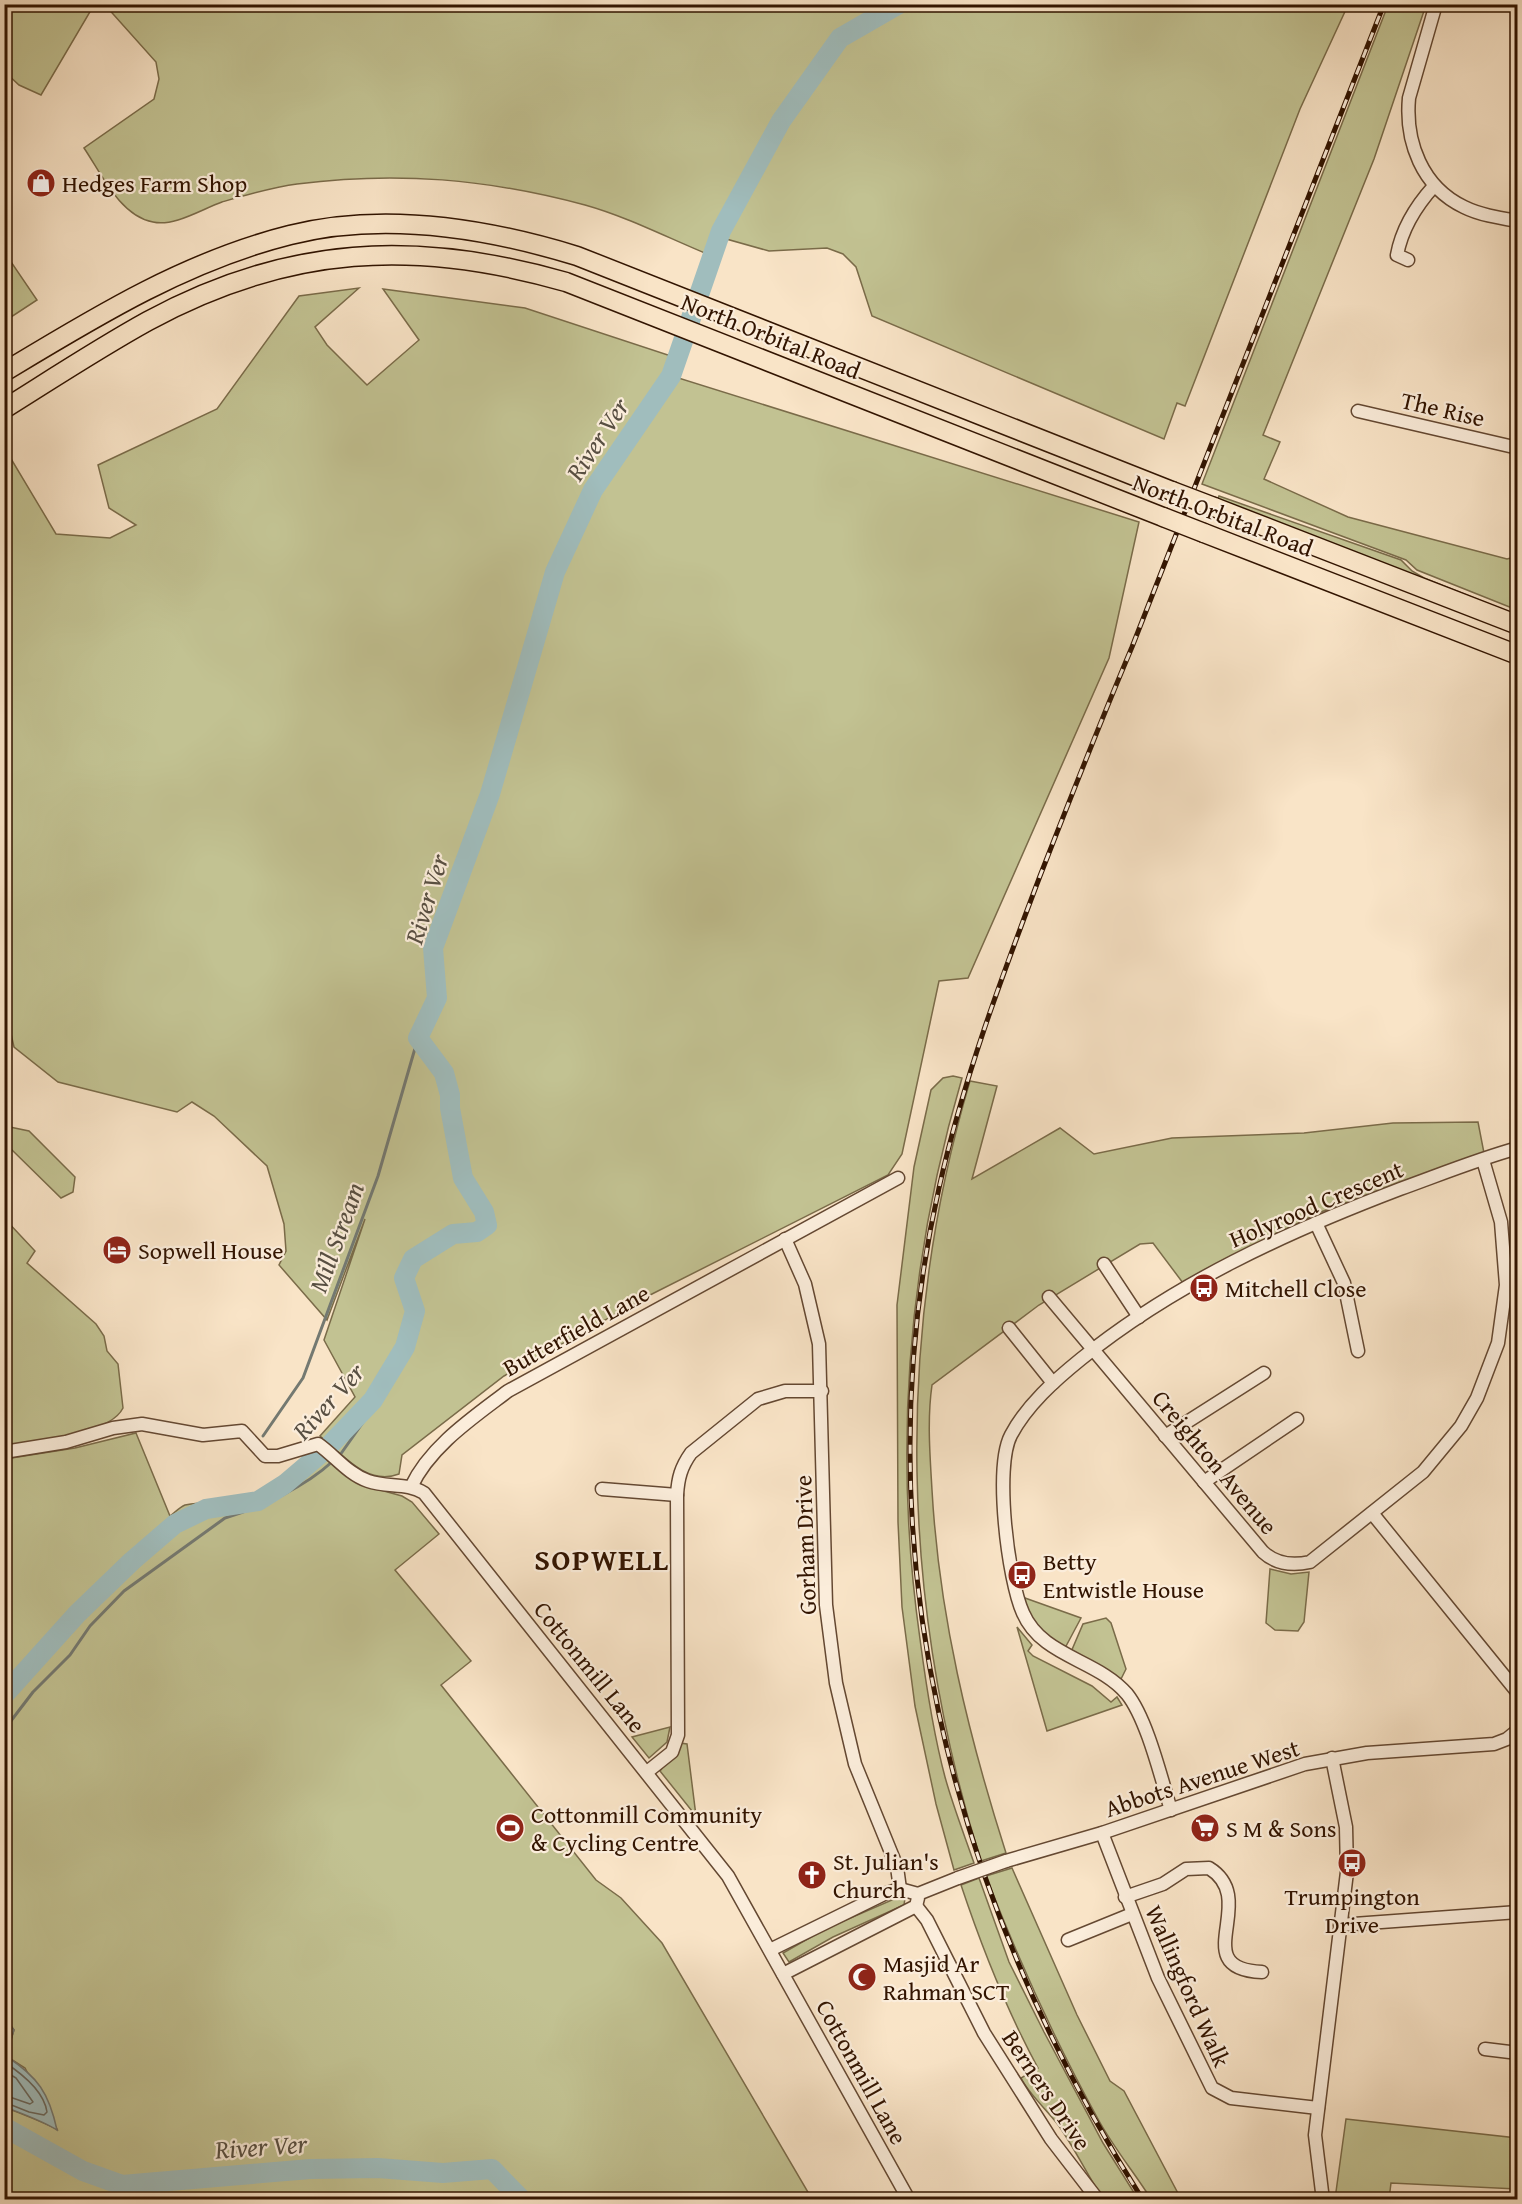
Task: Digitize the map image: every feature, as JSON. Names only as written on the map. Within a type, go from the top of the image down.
[{"type":"highway","name":"North Orbital Road","points":[[4,372],[138,294],[193,267],[290,235],[324,229],[424,225],[494,234],[577,256],[1518,625]]},
{"type":"highway","name":"North Orbital Road","points":[[4,409],[113,341],[187,302],[261,274],[348,257],[441,255],[504,266],[566,282],[1518,655]]},
{"type":"street","points":[[1436,4],[1409,98],[1407,113],[1416,156],[1434,186],[1464,208],[1518,222]]},
{"type":"street","points":[[1397,258],[1401,234],[1420,201],[1434,186]]},
{"type":"street","name":"The Rise","points":[[1358,411],[1518,448]]},
{"type":"street","name":"Holyrood Crescent","points":[[1171,1810],[1133,1703],[1111,1678],[1092,1666],[1055,1649],[1036,1634],[1023,1613],[1014,1587],[1002,1478],[1010,1436],[1019,1422],[1053,1383],[1093,1350],[1139,1317],[1199,1279],[1316,1223],[1518,1148]]},
{"type":"street","name":"Creighton Avenue","points":[[1049,1297],[1263,1552],[1269,1558],[1290,1564],[1310,1562],[1423,1472],[1461,1426],[1477,1398],[1498,1343],[1506,1284],[1501,1222],[1483,1160]]},
{"type":"street","name":"Butterfield Lane","points":[[411,1487],[418,1473],[464,1425],[508,1391],[898,1178]]},
{"type":"street","points":[[1316,1223],[1344,1283],[1358,1351]]},
{"type":"street","name":"Gorham Drive","points":[[785,1239],[805,1284],[819,1344],[826,1605],[836,1683],[855,1764],[899,1872],[900,1889]]},
{"type":"street","points":[[1104,1264],[1139,1317]]},
{"type":"street","points":[[1009,1328],[1053,1383]]},
{"type":"street","points":[[1165,1436],[1264,1373]]},
{"type":"street","points":[[647,1772],[672,1752],[678,1735],[678,1475],[691,1453],[758,1399],[785,1391],[822,1391]]},
{"type":"street","points":[[1204,1482],[1297,1419]]},
{"type":"street","points":[[4,1452],[66,1442],[113,1428],[142,1424],[203,1435],[242,1431],[266,1456],[278,1456],[314,1443],[365,1480],[411,1487]]},
{"type":"street","name":"Cottonmill Lane","points":[[411,1487],[424,1493],[728,1876],[909,2199]]},
{"type":"street","points":[[602,1489],[677,1495]]},
{"type":"street","points":[[1372,1513],[1518,1693]]},
{"type":"street","name":"Abbots Avenue West","points":[[783,1974],[958,1878],[1006,1861],[1102,1833],[1305,1764],[1332,1758],[1494,1744],[1507,1739],[1518,1730]]},
{"type":"street","points":[[1323,2199],[1315,2148],[1347,1872],[1346,1827],[1332,1758]]},
{"type":"street","name":"Wallingford Walk","points":[[1102,1833],[1158,1978],[1212,2088],[1231,2098],[1318,2108]]},
{"type":"street","points":[[1125,1897],[1163,1884],[1186,1869],[1209,1868],[1224,1881],[1228,1890],[1225,1951],[1228,1960],[1238,1969],[1262,1972]]},
{"type":"street","points":[[770,1950],[822,1923],[900,1889],[917,1900]]},
{"type":"street","name":"Berners Drive","points":[[917,1900],[984,2033],[1051,2139],[1098,2199]]},
{"type":"street","points":[[1340,1925],[1518,1912]]},
{"type":"street","points":[[1068,1940],[1132,1914]]},
{"type":"street","points":[[1485,2049],[1518,2053]]},
{"type":"green space","points":[[5,4],[94,5],[41,95],[19,85],[5,72]]},
{"type":"green space","points":[[105,5],[1348,5],[1300,109],[1185,406],[1177,403],[1164,439],[872,316],[856,267],[843,254],[827,248],[769,251],[719,237],[712,256],[633,222],[585,205],[513,189],[406,178],[334,180],[288,185],[222,202],[170,222],[153,222],[141,218],[121,203],[112,192],[84,148],[154,99],[159,79],[156,62]]},
{"type":"green space","points":[[1388,5],[1426,5],[1374,159],[1263,435],[1280,442],[1264,479],[1348,517],[1507,559],[1515,557],[1517,593],[1512,608],[1417,570],[1406,560],[1202,484]]},
{"type":"green space","points":[[5,253],[37,300],[4,321]]},
{"type":"green space","points":[[359,288],[315,327],[327,345],[367,385],[419,340],[383,289],[525,308],[674,357],[672,376],[1139,522],[1109,658],[968,978],[939,981],[902,1154],[888,1175],[652,1294],[504,1376],[402,1455],[399,1474],[387,1477],[376,1476],[356,1467],[320,1436],[355,1397],[324,1340],[365,1219],[327,1320],[279,1265],[286,1251],[284,1224],[267,1166],[214,1116],[192,1102],[177,1112],[58,1082],[14,1047],[4,1003],[4,447],[56,534],[110,538],[136,525],[109,508],[98,465],[217,409],[299,296]]},
{"type":"green space","points":[[1219,496],[1401,560],[1412,571],[1424,578],[1517,615],[1517,619],[1217,501]]},
{"type":"green space","points":[[953,1076],[962,1078],[929,1216],[918,1286],[907,1426],[912,1568],[927,1691],[945,1777],[974,1863],[954,1870],[936,1804],[915,1706],[902,1607],[898,1522],[897,1305],[914,1167],[931,1090],[943,1078]]},
{"type":"green space","points":[[970,1081],[997,1086],[972,1179],[1060,1128],[1094,1154],[1172,1138],[1304,1133],[1393,1123],[1478,1122],[1484,1153],[1318,1213],[1183,1283],[1153,1243],[1140,1244],[1039,1305],[932,1385],[930,1451],[932,1490],[948,1628],[979,1764],[1006,1853],[981,1861],[954,1765],[935,1668],[922,1570],[917,1472],[919,1373],[928,1275],[945,1178]]},
{"type":"green space","points":[[5,1126],[29,1131],[75,1177],[73,1192],[61,1198],[11,1149],[5,1150]]},
{"type":"green space","points":[[4,1218],[35,1251],[27,1263],[96,1324],[104,1336],[107,1351],[118,1364],[123,1408],[103,1425],[70,1436],[5,1446]]},
{"type":"green space","points":[[136,1433],[170,1516],[185,1505],[255,1498],[272,1489],[314,1457],[321,1455],[344,1474],[373,1488],[402,1496],[412,1502],[439,1534],[395,1570],[471,1661],[441,1685],[596,1880],[621,1898],[662,1943],[812,2199],[5,2199],[4,2107],[57,2129],[25,2068],[6,2056],[14,2030],[4,2017],[5,1459],[75,1448]]},
{"type":"green space","points":[[1270,1569],[1291,1574],[1309,1572],[1304,1622],[1298,1631],[1275,1630],[1266,1623]]},
{"type":"green space","points":[[1025,1598],[1081,1618],[1065,1648],[1044,1633],[1032,1620],[1027,1613]]},
{"type":"green space","points":[[1106,1618],[1111,1623],[1126,1669],[1121,1679],[1071,1652],[1083,1624]]},
{"type":"green space","points":[[1017,1627],[1032,1645],[1028,1651],[1033,1656],[1092,1686],[1111,1702],[1117,1697],[1122,1705],[1047,1731]]},
{"type":"green space","points":[[670,1727],[667,1742],[649,1758],[632,1737]]},
{"type":"green space","points":[[680,1743],[687,1744],[696,1816],[660,1771]]},
{"type":"green space","points":[[1012,1868],[1077,2015],[1110,2081],[1124,2091],[1181,2199],[1151,2199],[1104,2129],[1082,2090],[1024,1969],[986,1876]]},
{"type":"green space","points":[[979,1878],[1009,1962],[1103,2143],[1138,2199],[1103,2199],[1059,2126],[1028,2090],[1021,2078],[1038,2068],[995,1978],[961,1885]]},
{"type":"green space","points":[[901,1896],[905,1898],[904,1905],[833,1937],[789,1962],[783,1953],[825,1929]]},
{"type":"green space","points":[[1346,2119],[1517,2138],[1517,2189],[1391,2183],[1389,2199],[1335,2199]]},
{"type":"water","points":[[4,2017],[14,2030],[6,2056],[26,2071],[40,2087],[50,2106],[57,2130],[5,2107]]},
{"type":"waterway","name":"River Ver","points":[[4,1695],[77,1614],[132,1561],[175,1524],[206,1509],[258,1501],[285,1484],[326,1449],[373,1400],[405,1347],[415,1311],[404,1278],[413,1259],[453,1234],[477,1232],[487,1225],[484,1212],[463,1178],[450,1108],[450,1095],[444,1073],[418,1038],[437,998],[433,948],[490,794],[555,572],[593,490],[671,376],[721,231],[781,121],[840,38],[899,4]]},
{"type":"waterway","name":"Mill Stream","points":[[263,1436],[303,1378],[378,1176],[418,1038]]},
{"type":"waterway","points":[[340,1455],[364,1421],[373,1400]]},
{"type":"waterway","points":[[4,1730],[33,1692],[70,1655],[90,1626],[124,1591],[225,1518],[254,1508],[296,1488],[333,1461]]},
{"type":"waterway","name":"River Ver","points":[[4,2127],[83,2171],[122,2185],[310,2169],[378,2168],[443,2173],[492,2169],[522,2200]]},
{"type":"railway","points":[[1143,2200],[1076,2084],[1019,1964],[973,1841],[939,1714],[918,1585],[910,1453],[917,1321],[939,1188],[959,1108],[997,992],[1051,847],[1132,647],[1384,4]]},
{"type":"place","name":"Hedges Farm Shop","points":[[41,183]]},
{"type":"place","name":"Sopwell House","points":[[117,1250]]},
{"type":"place","name":"Mitchell Close","points":[[1204,1288]]},
{"type":"place","name":"Betty Entwistle House","points":[[1022,1575]]},
{"type":"place","name":"Cottonmill Community & Cycling Centre","points":[[510,1828]]},
{"type":"place","name":"S M & Sons","points":[[1205,1828]]},
{"type":"place","name":"Trumpington Drive","points":[[1352,1863]]},
{"type":"place","name":"St. Julian's Church","points":[[812,1875]]},
{"type":"place","name":"Masjid Ar Rahman SCT","points":[[862,1977]]},
{"type":"district","name":"SOPWELL","points":[[602,1559]]}]
